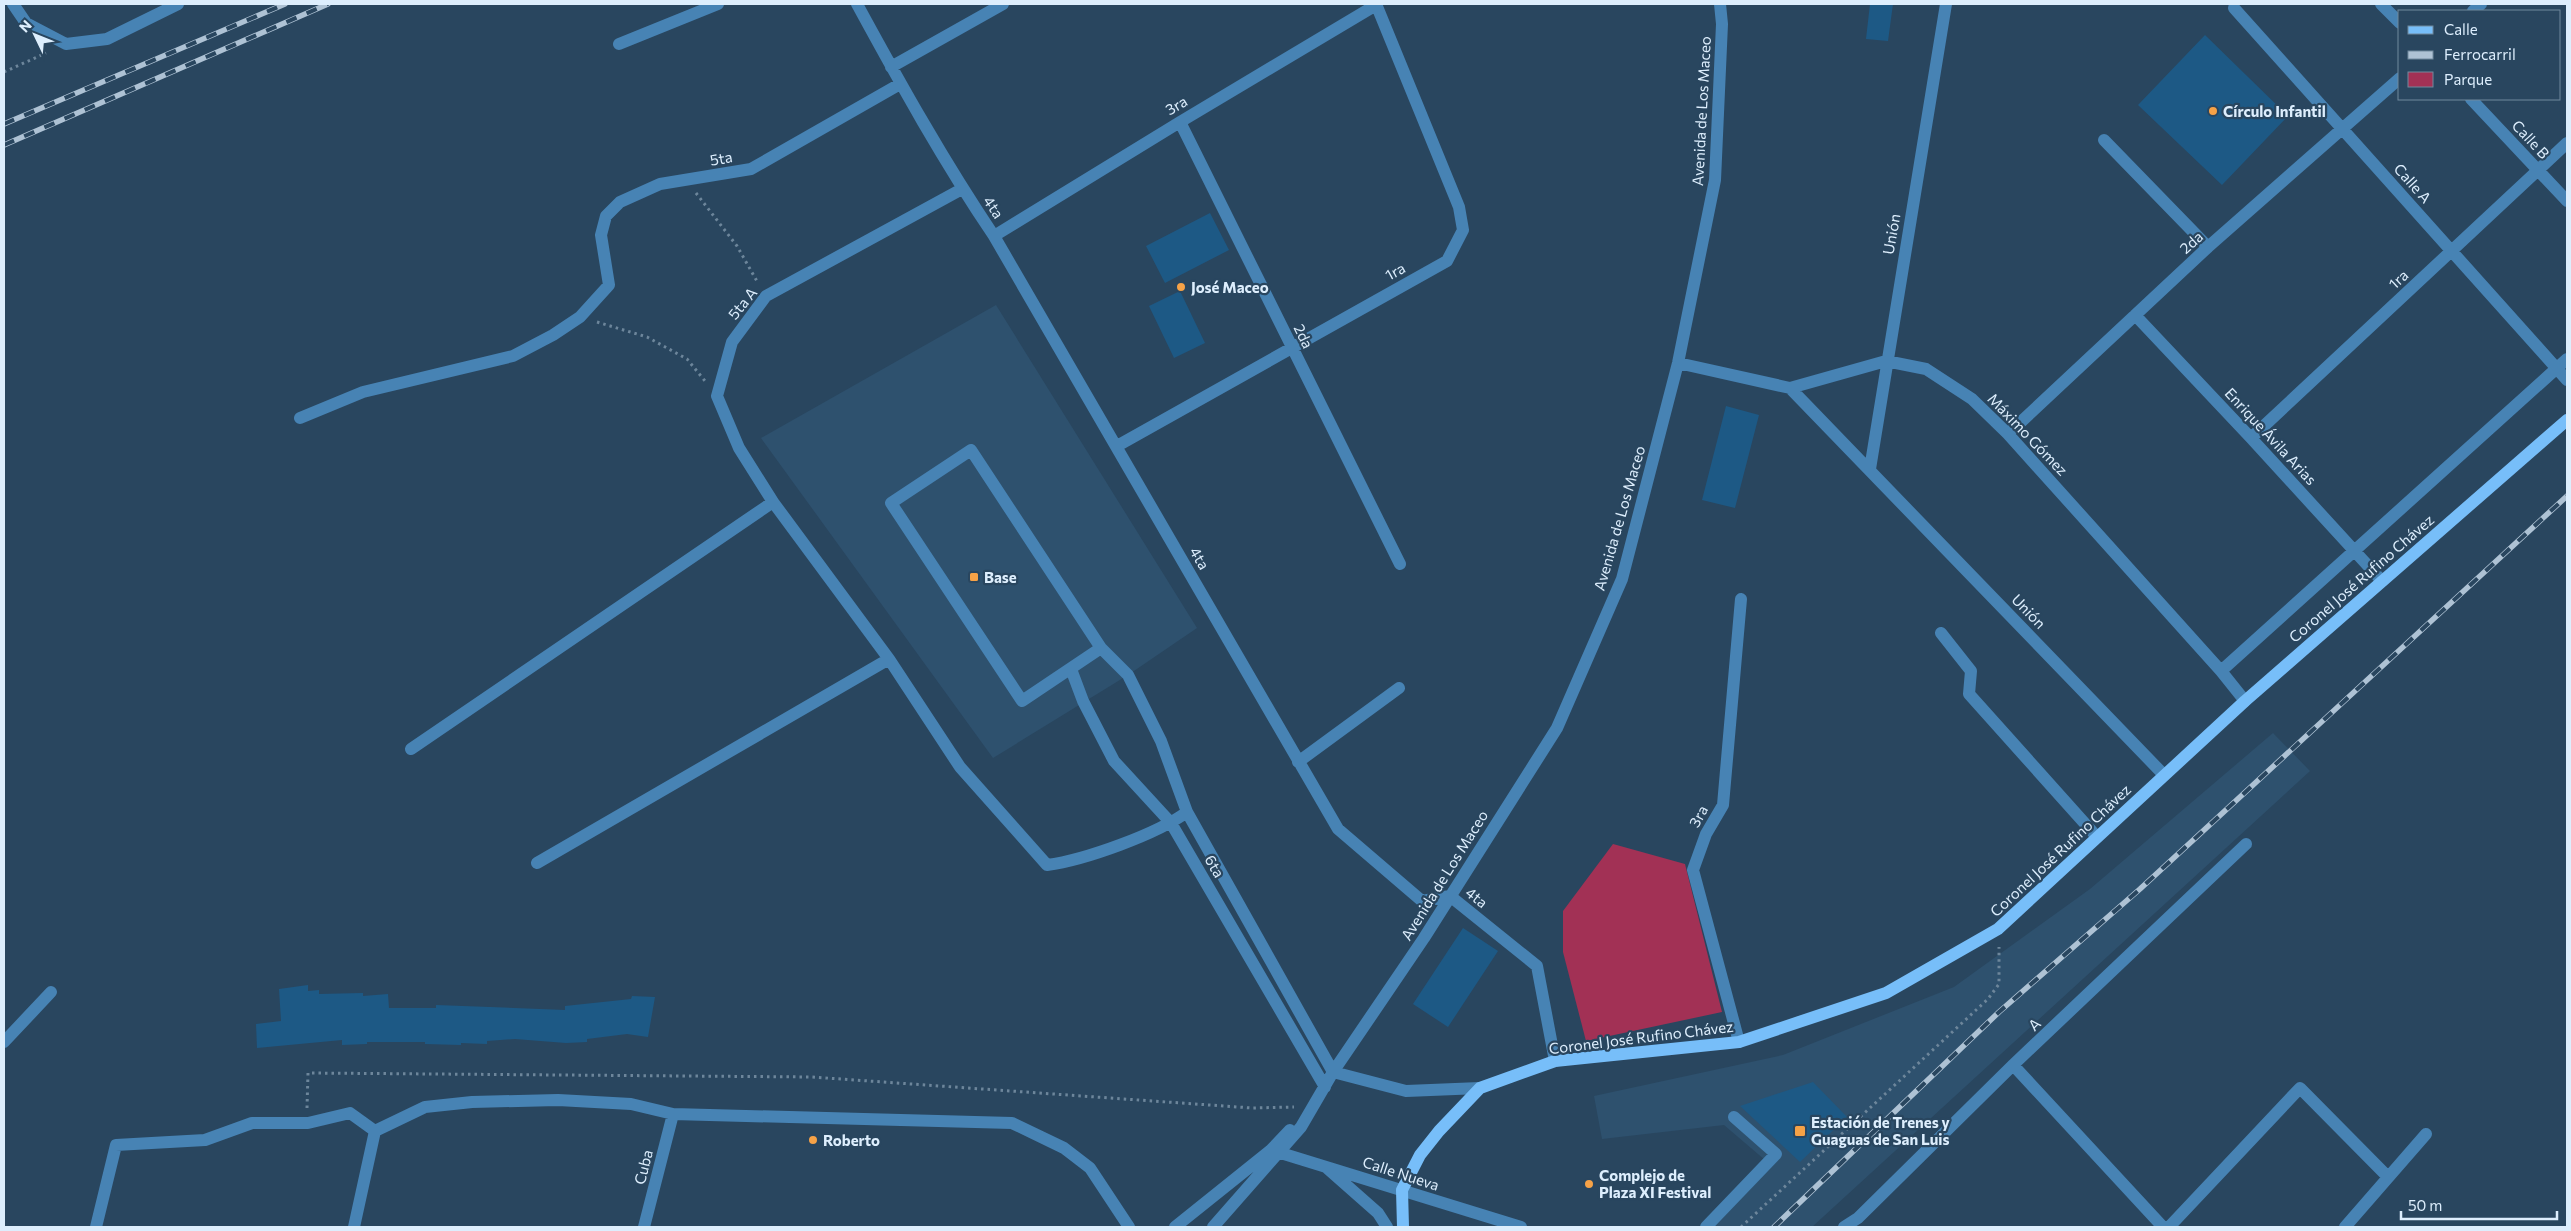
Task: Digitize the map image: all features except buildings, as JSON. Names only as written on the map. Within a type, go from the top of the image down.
[{"type":"main road","name":"Coronel José Rufino Chávez","points":[[1403,1227],[1402,1190],[1420,1155],[1439,1131],[1480,1088],[1556,1061],[1738,1042],[1886,993],[1998,929],[2245,701],[2567,420]]},
{"type":"street","points":[[13,4],[26,23],[66,44],[107,39],[178,4]]},
{"type":"street","points":[[618,44],[718,4]]},
{"type":"street","name":"4ta","points":[[857,4],[900,84],[962,189],[994,236],[1338,828],[1422,901],[1450,896],[1537,966],[1556,1061]]},
{"type":"street","points":[[891,67],[1002,4]]},
{"type":"street","name":"3ra","points":[[994,236],[1376,4]]},
{"type":"street","name":"1ra","points":[[1117,446],[1447,261],[1463,230],[1459,207],[1376,4]]},
{"type":"street","name":"Avenida de Los Maceo","points":[[1175,1227],[1276,1151],[1301,1126],[1333,1072],[1450,896],[1557,728],[1622,579],[1678,363],[1715,180],[1722,24],[1720,4]]},
{"type":"street","name":"Unión","points":[[1870,469],[1886,361],[1946,4]]},
{"type":"street","points":[[2382,4],[2398,21]]},
{"type":"street","name":"Calle A","points":[[2234,8],[2567,380]]},
{"type":"street","name":"2da","points":[[2008,434],[2208,247],[2344,130],[2398,80]]},
{"type":"street","name":"5ta","points":[[580,317],[609,285],[601,235],[606,216],[620,202],[660,184],[751,169],[900,84]]},
{"type":"street","name":"Calle B","points":[[2472,100],[2567,201]]},
{"type":"street","name":"2da","points":[[1180,122],[1400,564]]},
{"type":"street","points":[[2104,140],[2208,247]]},
{"type":"street","name":"1ra","points":[[2252,438],[2567,143]]},
{"type":"street","name":"5ta A","points":[[717,396],[732,342],[766,296],[962,189]]},
{"type":"street","name":"Enrique Ávila Arias","points":[[2135,315],[2252,438],[2382,581]]},
{"type":"street","points":[[300,418],[363,392],[513,356],[553,335],[580,317]]},
{"type":"street","points":[[2221,671],[2567,359]]},
{"type":"street","name":"Máximo Gómez","points":[[1678,363],[1790,388],[1886,361],[1926,369],[1972,399],[2008,434],[2221,671],[2245,701]]},
{"type":"street","name":"Unión","points":[[1790,388],[2164,775]]},
{"type":"street","points":[[717,396],[739,448],[773,502],[889,659],[960,767],[1048,865],[1072,862],[1172,823],[1187,812]]},
{"type":"street","name":"6ta","points":[[1325,1087],[1172,823],[1114,761],[1083,701],[1071,669],[1022,701],[891,504],[971,450],[1102,648],[1128,674],[1162,741],[1187,812],[1333,1072]]},
{"type":"street","points":[[411,749],[773,502]]},
{"type":"street","name":"3ra","points":[[1738,1042],[1693,870],[1706,834],[1723,805],[1741,599]]},
{"type":"street","points":[[1941,633],[1971,671],[1969,694],[2097,837]]},
{"type":"street","points":[[1071,669],[1102,648]]},
{"type":"street","points":[[537,863],[889,659]]},
{"type":"street","points":[[1298,762],[1399,688]]},
{"type":"street","name":"A","points":[[1844,1227],[1858,1218],[2013,1065],[2246,844]]},
{"type":"street","points":[[4,1042],[51,992]]},
{"type":"street","points":[[2013,1065],[2163,1227]]},
{"type":"street","points":[[1333,1072],[1406,1091],[1480,1088]]},
{"type":"street","name":"Avenida de Los Maceo","points":[[1213,1227],[1312,1107],[1325,1087]]},
{"type":"street","points":[[2169,1227],[2300,1088],[2388,1177]]},
{"type":"street","points":[[376,1131],[425,1107],[472,1102],[558,1100],[631,1104],[672,1114],[1012,1123],[1064,1148],[1090,1168],[1129,1227]]},
{"type":"street","points":[[96,1227],[116,1145],[206,1140],[252,1123],[308,1123],[350,1113],[376,1131]]},
{"type":"street","name":"Cuba","points":[[644,1227],[672,1114]]},
{"type":"street","points":[[1706,1227],[1776,1154],[1734,1118]]},
{"type":"street","points":[[354,1227],[376,1131]]},
{"type":"street","points":[[2344,1227],[2426,1134]]},
{"type":"street","name":"Calle Nueva","points":[[1276,1151],[1521,1227]]},
{"type":"street","points":[[1323,1165],[1378,1213],[1387,1227]]},
{"type":"path","points":[[4,72],[66,44]]},
{"type":"path","points":[[687,181],[737,246],[766,296]]},
{"type":"path","points":[[580,317],[647,337],[687,359],[717,396]]},
{"type":"path","points":[[1741,1227],[1988,999],[1999,984],[1998,929]]},
{"type":"path","points":[[308,1123],[308,1074],[812,1078],[1252,1108],[1312,1107]]},
{"type":"shaded area","points":[[996,305],[1197,628],[1128,675],[993,758],[761,438]]},
{"type":"shaded area","points":[[2273,733],[2310,771],[1812,1227],[1714,1227],[1772,1166],[1724,1125],[1602,1139],[1594,1096],[1783,1055],[1954,987],[2090,889]]},
{"type":"green space","points":[[1613,844],[1685,864],[1722,1012],[1586,1041],[1563,952],[1563,911]]},
{"type":"railway","points":[[4,124],[285,4]]},
{"type":"railway","points":[[4,145],[328,4]]},
{"type":"railway","points":[[1774,1227],[1999,1012],[2140,889],[2567,496]]},
{"type":"place","name":"Círculo Infantil","points":[[2213,111]]},
{"type":"place","name":"José Maceo","points":[[1181,287]]},
{"type":"place","name":"Base","points":[[974,577]]},
{"type":"place","name":"Estación de Trenes y Guaguas de San Luis","points":[[1800,1131]]},
{"type":"place","name":"Roberto","points":[[813,1140]]},
{"type":"place","name":"Complejo de Plaza XI Festival","points":[[1589,1184]]}]
